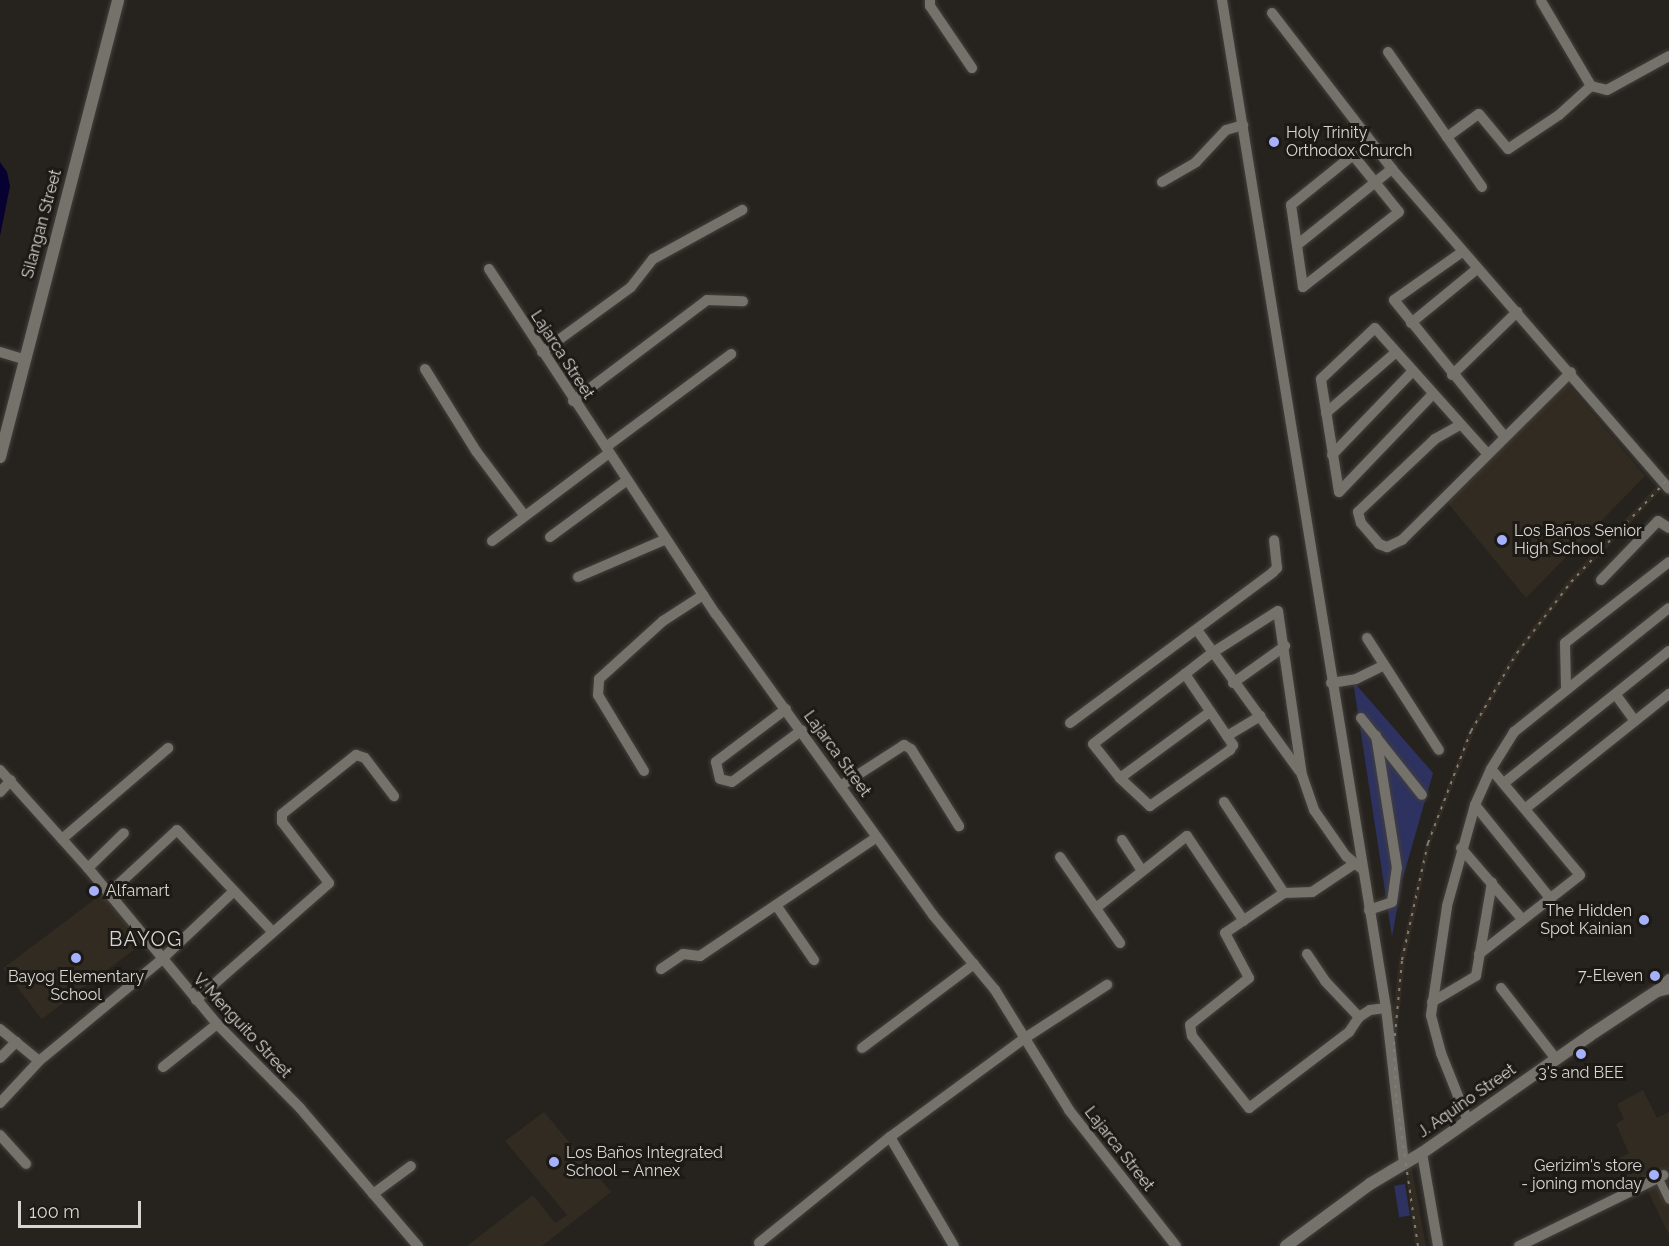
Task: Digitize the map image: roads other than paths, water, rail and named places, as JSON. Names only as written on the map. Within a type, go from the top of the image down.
[{"type":"street","name":"Silangan Street","points":[[0,457],[22,359],[118,0]]},
{"type":"street","points":[[930,0],[930,6],[972,68]]},
{"type":"street","points":[[1222,0],[1305,494],[1358,867],[1370,910],[1386,1008],[1404,1163]]},
{"type":"street","points":[[1541,1],[1591,86],[1606,90],[1669,56]]},
{"type":"street","points":[[1272,13],[1392,169],[1462,252],[1571,372],[1669,489]]},
{"type":"street","points":[[1388,52],[1482,187]]},
{"type":"street","points":[[1448,137],[1479,114],[1503,146],[1513,148],[1584,96],[1591,86]]},
{"type":"street","points":[[1162,182],[1196,162],[1226,130],[1243,125]]},
{"type":"street","points":[[1353,155],[1399,212],[1303,287],[1297,245],[1291,205],[1353,155]]},
{"type":"street","points":[[1297,245],[1392,169]]},
{"type":"street","points":[[542,352],[631,286],[653,259],[742,210]]},
{"type":"street","points":[[1462,252],[1394,300],[1452,375],[1504,436]]},
{"type":"street","name":"Lajarca Street","points":[[489,269],[664,540],[842,785],[877,837],[974,964],[1025,1038],[1070,1110],[1176,1246]]},
{"type":"street","points":[[1411,323],[1477,269]]},
{"type":"street","points":[[573,401],[707,300],[743,301]]},
{"type":"street","points":[[1452,375],[1517,312]]},
{"type":"street","points":[[1432,395],[1339,492],[1321,380],[1375,328],[1432,395],[1486,452]]},
{"type":"street","points":[[0,352],[22,359]]},
{"type":"street","points":[[1326,412],[1395,353]]},
{"type":"street","points":[[492,541],[730,354]]},
{"type":"street","points":[[425,369],[476,451],[524,515]]},
{"type":"street","points":[[1332,455],[1412,372]]},
{"type":"street","points":[[1460,425],[1435,439],[1358,512],[1358,518],[1370,535],[1388,547],[1402,540],[1486,452],[1571,372]]},
{"type":"street","points":[[550,537],[627,481]]},
{"type":"street","points":[[1601,580],[1658,521],[1669,528]]},
{"type":"street","points":[[578,578],[664,540]]},
{"type":"street","points":[[1070,723],[1278,568],[1274,540]]},
{"type":"street","points":[[1566,687],[1565,644],[1669,562]]},
{"type":"street","points":[[644,771],[598,695],[599,679],[633,646],[703,595]]},
{"type":"street","points":[[1468,1121],[1432,1027],[1432,1002],[1447,906],[1461,848],[1475,805],[1491,769],[1514,732],[1566,687],[1669,608]]},
{"type":"street","points":[[1185,674],[1233,745],[1230,750],[1157,804],[1144,803],[1120,778],[1093,744],[1212,653],[1278,611],[1285,646],[1302,775],[1314,810],[1358,867]]},
{"type":"street","points":[[1197,630],[1233,683],[1260,716],[1302,775]]},
{"type":"street","points":[[1367,638],[1439,750]]},
{"type":"street","points":[[1233,683],[1285,646]]},
{"type":"street","points":[[1504,783],[1669,651]]},
{"type":"street","points":[[1331,683],[1356,679],[1383,666]]},
{"type":"street","points":[[1526,808],[1669,694]]},
{"type":"street","points":[[1616,695],[1635,721]]},
{"type":"street","points":[[786,709],[716,762],[720,779],[732,782],[802,730]]},
{"type":"street","points":[[1120,778],[1210,712]]},
{"type":"street","points":[[1227,736],[1260,716]]},
{"type":"street","points":[[1361,718],[1422,795]]},
{"type":"street","points":[[1370,910],[1392,902],[1397,868],[1376,736]]},
{"type":"street","points":[[842,785],[904,745],[911,749],[959,826]]},
{"type":"street","points":[[62,838],[168,748]]},
{"type":"street","points":[[196,999],[329,883],[282,822],[282,814],[356,755],[365,758],[394,796]]},
{"type":"street","points":[[1479,954],[1580,875],[1491,769]]},
{"type":"street","name":"V. Menguito Street","points":[[0,770],[88,868],[161,960],[216,1024],[300,1108],[418,1246]]},
{"type":"street","points":[[0,792],[11,780]]},
{"type":"street","points":[[1224,802],[1284,893]]},
{"type":"street","points":[[1475,805],[1550,898]]},
{"type":"street","points":[[108,894],[177,830],[272,931]]},
{"type":"street","points":[[88,868],[124,833]]},
{"type":"street","points":[[1096,908],[1187,836],[1244,921]]},
{"type":"street","points":[[662,969],[683,954],[700,956],[877,837]]},
{"type":"street","points":[[1122,840],[1142,871]]},
{"type":"street","points":[[1461,848],[1522,919]]},
{"type":"street","points":[[1060,857],[1120,943]]},
{"type":"street","points":[[1358,867],[1312,892],[1284,893],[1225,933],[1249,978],[1190,1025],[1192,1036],[1249,1108],[1349,1032],[1359,1017],[1370,1010],[1386,1008]]},
{"type":"street","points":[[1432,1002],[1470,982],[1476,975],[1492,882]]},
{"type":"street","points":[[0,1102],[39,1061],[161,960],[234,891]]},
{"type":"street","points":[[776,904],[814,960]]},
{"type":"street","points":[[1307,954],[1325,981],[1359,1017]]},
{"type":"street","points":[[862,1048],[974,964]]},
{"type":"street","points":[[1663,990],[1669,979]]},
{"type":"street","points":[[759,1243],[890,1137],[1025,1038],[1107,985]]},
{"type":"street","points":[[1501,988],[1556,1059]]},
{"type":"street","name":"J. Aquino Street","points":[[1286,1246],[1556,1059],[1663,990]]},
{"type":"street","points":[[163,1067],[216,1024]]},
{"type":"street","points":[[0,1029],[39,1061]]},
{"type":"street","points":[[0,1058],[16,1042]]},
{"type":"street","points":[[0,1135],[26,1164]]},
{"type":"street","points":[[890,1137],[954,1246]]},
{"type":"street","points":[[1422,1153],[1438,1246]]},
{"type":"street","points":[[373,1194],[411,1166]]},
{"type":"street","points":[[1519,1246],[1661,1176],[1669,1200]]},
{"type":"railway","points":[[1418,1246],[1396,1097],[1394,1045],[1402,960],[1428,843],[1471,731],[1517,653],[1571,582],[1669,478]]},
{"type":"place","name":"Holy Trinity Orthodox Church","points":[[1274,142]]},
{"type":"place","name":"Los Baños Senior High School","points":[[1502,540]]},
{"type":"place","name":"Alfamart","points":[[94,891]]},
{"type":"place","name":"The Hidden Spot Kainian","points":[[1644,920]]},
{"type":"place","name":"Bayog Elementary School","points":[[76,958]]},
{"type":"place","name":"7-Eleven","points":[[1655,976]]},
{"type":"place","name":"3's and BEE","points":[[1581,1054]]},
{"type":"place","name":"Los Baños Integrated School – Annex","points":[[554,1162]]},
{"type":"place","name":"Gerizim's store - joning monday","points":[[1654,1175]]},
{"type":"district","name":"BAYOG","points":[[146,939]]}]
